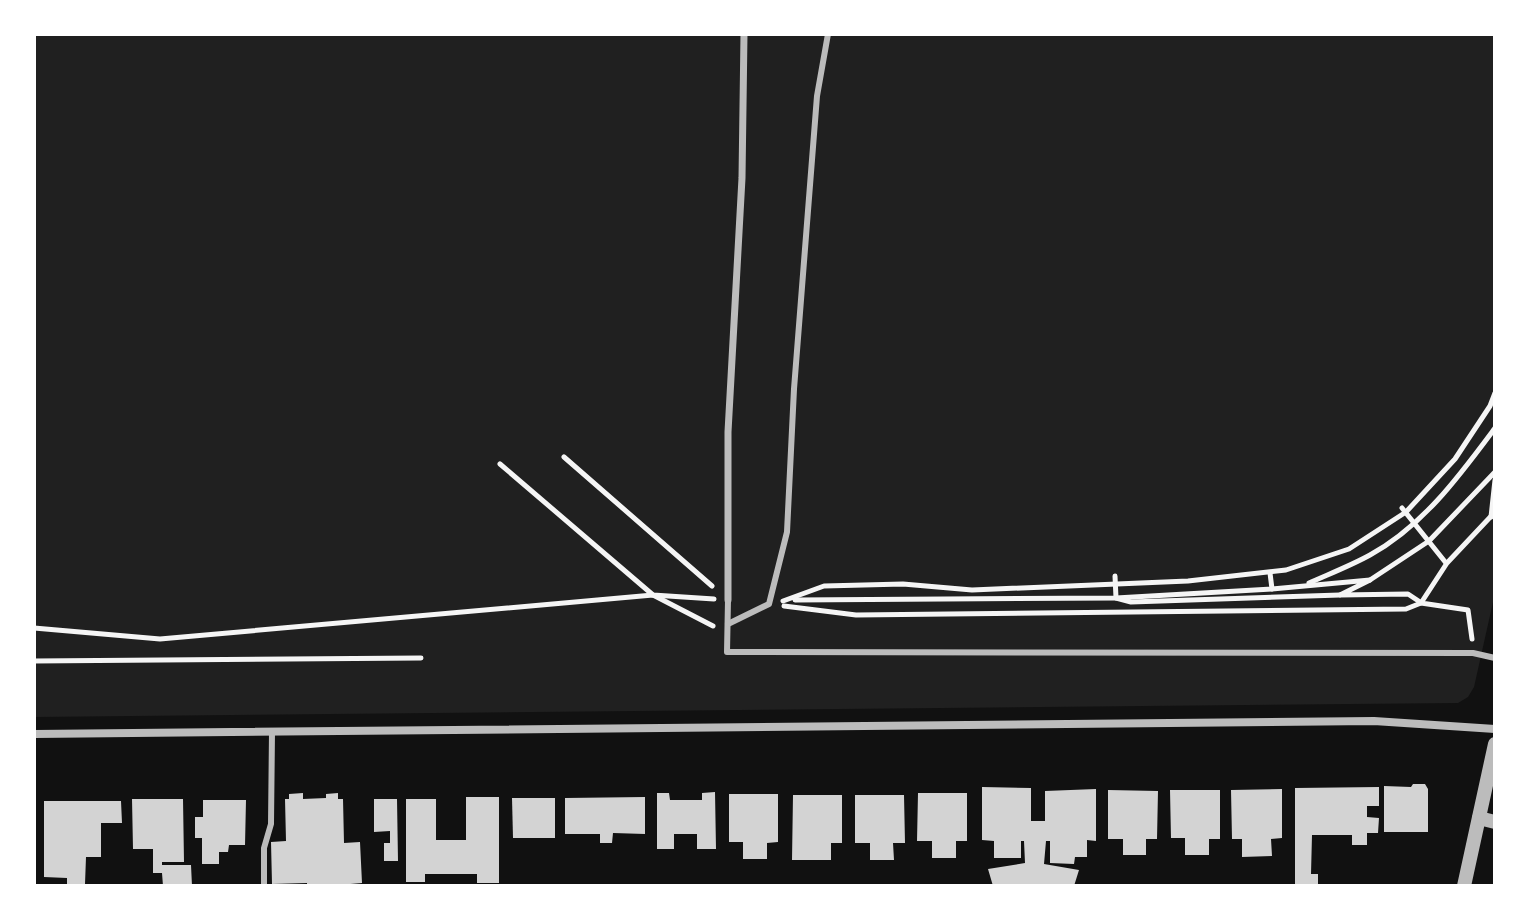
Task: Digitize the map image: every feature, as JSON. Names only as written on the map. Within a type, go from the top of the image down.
[{"type":"street","points":[[728,600],[728,432],[742,178],[744,34]]},
{"type":"street","points":[[34,734],[1374,721],[1495,729]]},
{"type":"street","points":[[1464,886],[1494,752]]},
{"type":"street","points":[[1479,818],[1495,822]]},
{"type":"lane","points":[[728,624],[769,604],[787,532],[794,389],[817,96],[828,34]]},
{"type":"lane","points":[[794,389],[804,389]]},
{"type":"lane","points":[[728,600],[727,652],[1473,653],[1495,658]]},
{"type":"lane","points":[[264,886],[264,848],[271,824],[272,732]]},
{"type":"path","points":[[769,604],[824,586],[903,584],[972,590],[1115,579],[1188,581],[1270,573],[1349,549],[1404,510],[1455,459],[1490,406],[1495,393]]},
{"type":"path","points":[[1304,585],[1372,554],[1414,524],[1464,471],[1495,428]]},
{"type":"path","points":[[564,457],[728,600]]},
{"type":"path","points":[[500,464],[653,595],[728,634]]},
{"type":"path","points":[[1340,595],[1370,580],[1429,541],[1495,472]]},
{"type":"path","points":[[1491,518],[1495,480]]},
{"type":"path","points":[[1404,510],[1447,563]]},
{"type":"path","points":[[769,604],[856,615],[1406,609],[1421,603],[1447,563],[1495,512]]},
{"type":"path","points":[[1270,573],[1272,589]]},
{"type":"path","points":[[1115,579],[1116,598]]},
{"type":"path","points":[[790,599],[1116,598],[1370,580]]},
{"type":"path","points":[[1116,598],[1131,602],[1408,594],[1421,603],[1468,610],[1473,653]]},
{"type":"path","points":[[34,628],[160,639],[653,595],[728,600]]},
{"type":"path","points":[[34,661],[421,658]]},
{"type":"shaded area","points":[[34,34],[1495,34],[1495,593],[1474,687],[1468,697],[1458,703],[34,717]]},
{"type":"building","points":[[1413,784],[1425,784],[1428,789],[1428,832],[1384,832],[1384,786],[1411,787]]},
{"type":"building","points":[[982,787],[1031,788],[1031,821],[1045,821],[1045,791],[1096,789],[1096,841],[1087,840],[1087,857],[1075,857],[1074,864],[1050,863],[1050,841],[1046,841],[1044,864],[1079,870],[1074,886],[993,886],[988,869],[1025,863],[1024,841],[1021,841],[1021,858],[994,858],[994,841],[982,840]]},
{"type":"building","points":[[1379,787],[1379,806],[1367,806],[1367,817],[1379,818],[1378,833],[1367,833],[1367,845],[1352,845],[1352,835],[1312,835],[1311,874],[1318,874],[1318,886],[1295,886],[1295,788]]},
{"type":"building","points":[[1282,789],[1282,838],[1271,839],[1272,856],[1242,857],[1242,839],[1232,839],[1231,790]]},
{"type":"building","points":[[1108,790],[1158,791],[1157,839],[1146,839],[1146,855],[1123,855],[1123,839],[1108,839]]},
{"type":"building","points":[[1170,790],[1220,790],[1220,839],[1209,839],[1209,855],[1185,855],[1185,838],[1171,838]]},
{"type":"building","points":[[715,792],[716,849],[697,849],[697,834],[674,834],[674,849],[657,849],[657,793],[669,793],[670,800],[702,800],[702,793]]},
{"type":"building","points":[[303,793],[303,799],[326,798],[326,794],[338,793],[338,799],[343,799],[344,843],[360,842],[362,883],[327,886],[272,884],[271,842],[286,841],[285,799],[289,799],[289,794]]},
{"type":"building","points":[[918,793],[967,793],[967,841],[956,841],[956,858],[932,858],[932,841],[917,841]]},
{"type":"building","points":[[729,794],[778,794],[778,842],[767,843],[767,859],[743,859],[743,842],[729,842]]},
{"type":"building","points":[[793,795],[842,795],[842,843],[831,843],[831,860],[792,860]]},
{"type":"building","points":[[855,795],[904,795],[905,843],[893,843],[894,860],[870,860],[870,843],[855,843]]},
{"type":"building","points":[[466,797],[499,797],[499,883],[477,883],[477,874],[425,874],[425,882],[406,882],[406,799],[436,799],[436,840],[466,840]]},
{"type":"building","points":[[645,797],[645,834],[613,833],[612,843],[600,843],[600,834],[565,834],[565,798]]},
{"type":"building","points":[[512,798],[555,798],[555,838],[513,838]]},
{"type":"building","points":[[132,799],[183,799],[184,862],[162,862],[162,865],[191,865],[192,886],[163,886],[162,873],[153,873],[153,849],[133,849]]},
{"type":"building","points":[[374,799],[397,799],[398,861],[384,861],[384,843],[390,843],[390,831],[374,832]]},
{"type":"building","points":[[203,800],[246,800],[245,845],[229,845],[228,852],[219,852],[219,864],[202,864],[202,838],[195,838],[195,817],[203,817]]},
{"type":"building","points":[[44,801],[121,801],[122,823],[101,823],[101,857],[86,857],[85,884],[67,884],[67,878],[44,877]]}]
